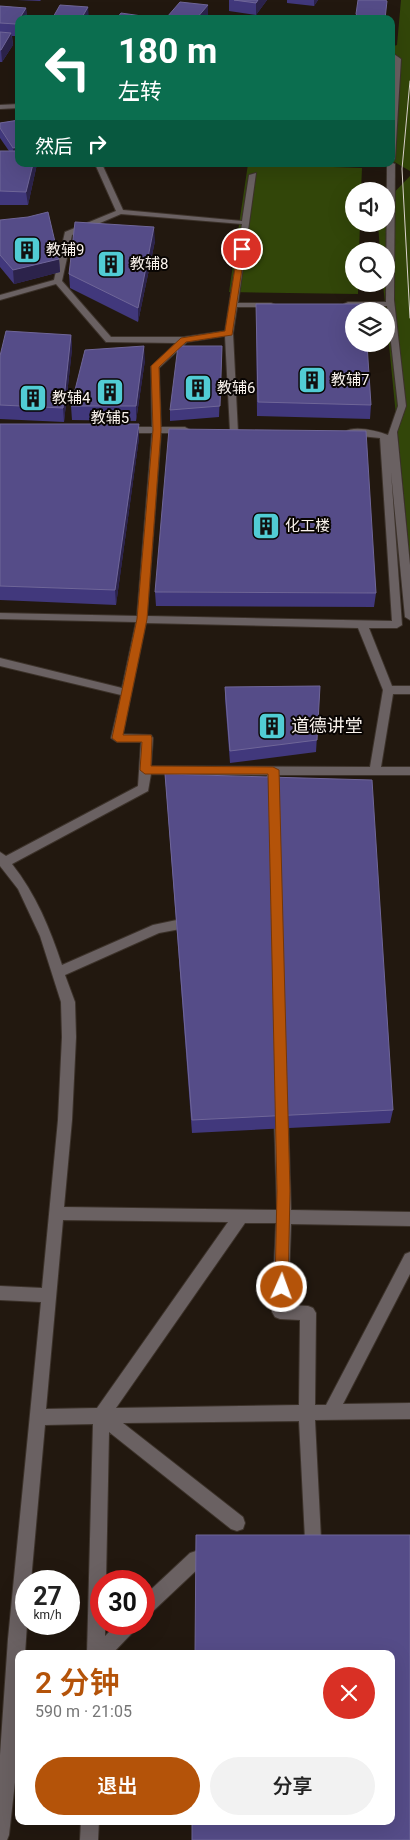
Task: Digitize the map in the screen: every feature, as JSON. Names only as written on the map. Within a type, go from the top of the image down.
[{"type":"street","points":[[395,57],[398,59],[395,102]]},
{"type":"street","points":[[0,107],[15,106]]},
{"type":"street","points":[[99,167],[120,212]]},
{"type":"street","points":[[390,302],[391,167]]},
{"type":"street","points":[[235,431],[229,333],[253,174]]},
{"type":"street","points":[[58,281],[68,234],[120,212],[239,222]]},
{"type":"street","points":[[0,298],[58,281]]},
{"type":"street","points":[[58,281],[110,340],[184,340],[229,333]]},
{"type":"street","points":[[337,304],[345,304]]},
{"type":"street","points":[[233,305],[280,305]]},
{"type":"street","points":[[16,1650],[65,1120],[69,1037],[68,1002],[46,936],[23,888],[2,860],[144,788],[147,738],[117,738],[142,619],[157,430],[155,366],[184,340]]},
{"type":"street","points":[[395,346],[402,406],[392,432],[410,618]]},
{"type":"street","points":[[108,430],[196,430]]},
{"type":"street","points":[[0,616],[397,624],[384,436],[368,433],[339,432]]},
{"type":"street","points":[[362,624],[388,690],[375,771]]},
{"type":"street","points":[[0,662],[127,693]]},
{"type":"street","points":[[388,690],[410,690]]},
{"type":"street","points":[[145,770],[410,771]]},
{"type":"street","points":[[273,770],[274,806]]},
{"type":"street","points":[[59,972],[157,928],[202,920]]},
{"type":"street","points":[[281,1102],[284,1217],[280,1312],[308,1313],[307,1413],[312,1539]]},
{"type":"street","points":[[56,1213],[410,1219]]},
{"type":"street","points":[[98,1650],[101,1416],[241,1216]]},
{"type":"street","points":[[330,1412],[410,1259]]},
{"type":"street","points":[[0,1293],[48,1295]]},
{"type":"street","points":[[37,1417],[410,1411]]},
{"type":"street","points":[[101,1416],[237,1523]]},
{"type":"street","points":[[155,1598],[196,1559]]},
{"type":"street","points":[[102,1650],[118,1635]]},
{"type":"street","points":[[0,1835],[9,1757],[15,1668]]},
{"type":"street","points":[[89,1840],[90,1825]]},
{"type":"green space","points":[[401,0],[410,0],[410,171],[395,162],[395,46],[397,45]]},
{"type":"green space","points":[[248,167],[362,168],[361,182],[345,182],[345,232],[360,232],[359,242],[345,242],[345,292],[358,292],[358,294],[229,292]]},
{"type":"green space","points":[[410,176],[410,558],[390,352],[395,352],[395,302],[385,302],[384,292],[395,292],[395,242],[379,242],[379,232],[395,232],[395,192]]},
{"type":"building","points":[[234,0],[258,0],[256,3]]},
{"type":"building","points":[[358,0],[387,1],[385,15],[356,14]]},
{"type":"building","points":[[180,2],[208,5],[199,15],[169,15]]},
{"type":"building","points":[[60,5],[88,7],[83,15],[54,15]]},
{"type":"building","points":[[0,6],[26,8],[22,15],[15,15],[15,24],[0,23]]},
{"type":"building","points":[[121,13],[135,15],[119,15]]},
{"type":"building","points":[[0,32],[11,33],[1,50],[0,50]]},
{"type":"building","points":[[15,121],[15,148],[13,148],[0,128],[0,123]]},
{"type":"building","points":[[0,151],[15,151],[15,167],[32,167],[26,192],[0,191]]},
{"type":"building","name":"教辅9","points":[[48,212],[59,259],[13,270],[0,255],[0,220],[28,217]]},
{"type":"building","name":"教辅8","points":[[75,222],[154,227],[138,308],[69,274]]},
{"type":"building","name":"教辅7","points":[[256,304],[345,304],[345,352],[368,352],[371,405],[258,402]]},
{"type":"building","name":"教辅4","points":[[6,331],[71,335],[63,408],[0,405],[0,356]]},
{"type":"building","name":"教辅5","points":[[144,346],[136,406],[71,406],[85,350]]},
{"type":"building","name":"教辅6","points":[[178,346],[222,346],[220,406],[170,410]]},
{"type":"building","points":[[0,424],[139,424],[115,590],[0,586]]},
{"type":"building","name":"化工楼","points":[[169,429],[366,431],[376,593],[155,592]]},
{"type":"building","name":"道德讲堂","points":[[320,686],[317,740],[230,751],[225,687]]},
{"type":"building","points":[[165,774],[372,780],[393,1110],[192,1120]]},
{"type":"building","points":[[196,1535],[410,1535],[410,1840],[192,1840],[192,1825],[395,1825],[395,1650],[195,1650]]},
{"type":"tram line","points":[[410,81],[402,169],[410,318]]},
{"type":"place","name":"教辅9","points":[[27,250]]},
{"type":"place","name":"教辅8","points":[[111,264]]},
{"type":"place","name":"教辅7","points":[[312,380]]},
{"type":"place","name":"教辅6","points":[[198,388]]},
{"type":"place","name":"教辅5","points":[[110,392]]},
{"type":"place","name":"教辅4","points":[[33,398]]},
{"type":"place","name":"化工楼","points":[[266,526]]},
{"type":"place","name":"道德讲堂","points":[[272,726]]},
{"type":"route","points":[[242,249],[229,333],[184,340],[155,366],[157,430],[142,619],[117,738],[147,738],[145,770],[273,770],[284,1217],[282,1287]]}]
